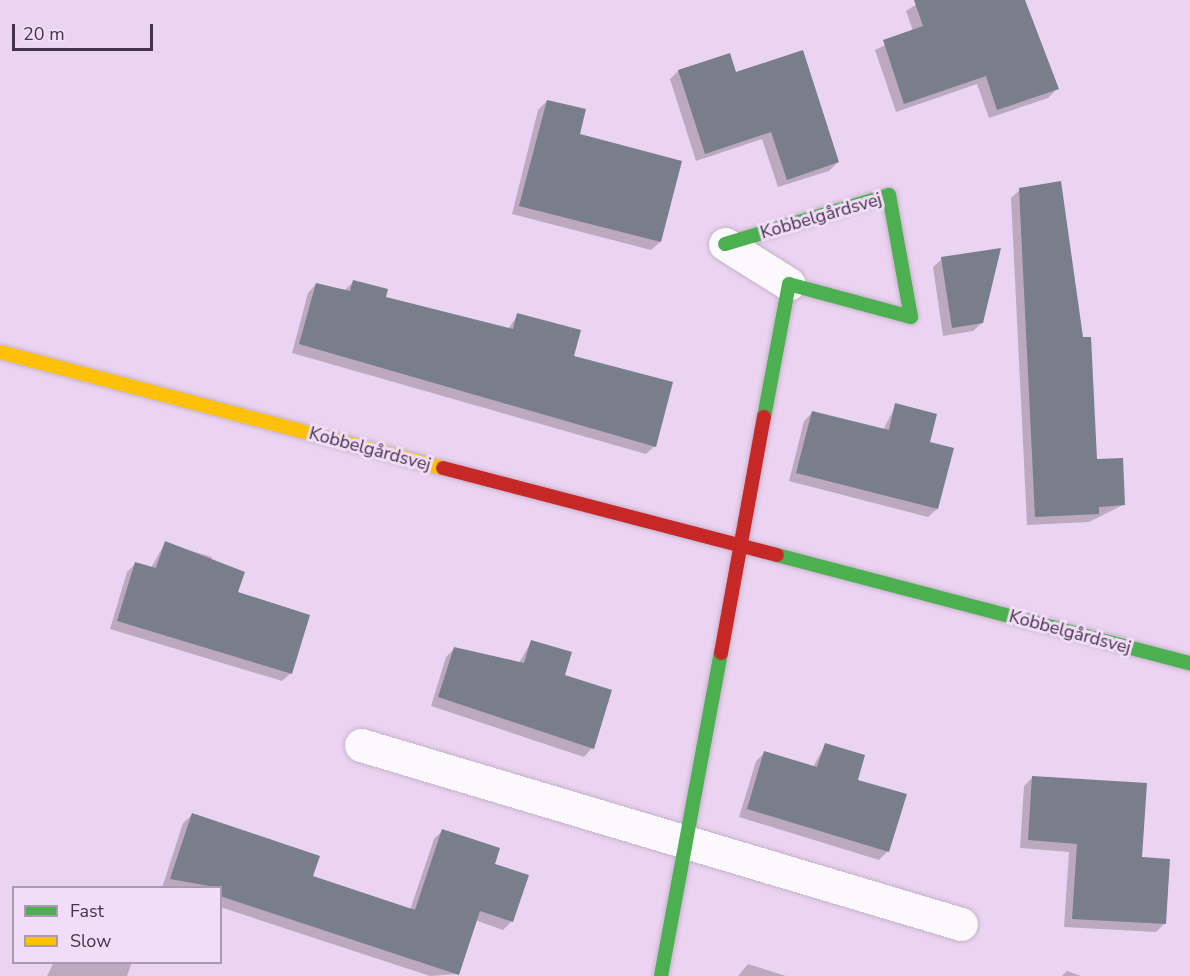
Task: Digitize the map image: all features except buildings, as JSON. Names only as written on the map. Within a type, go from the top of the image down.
[{"type":"street","name":"Kobbelgårdsvej","points":[[889,195],[911,317],[789,284],[725,244],[889,195]]},
{"type":"street","points":[[661,976],[789,284]]},
{"type":"street","name":"Kobbelgårdsvej","points":[[0,352],[1190,663]]},
{"type":"street","points":[[361,745],[961,924]]},
{"type":"traffic: fast","points":[[725,244],[889,195],[911,317],[789,284],[764,417]]},
{"type":"traffic: fast","points":[[777,555],[1190,663]]},
{"type":"traffic: fast","points":[[661,976],[721,653]]},
{"type":"traffic: slow","points":[[0,352],[443,468]]},
{"type":"traffic: jam","points":[[721,653],[764,417]]},
{"type":"traffic: jam","points":[[443,468],[777,555]]}]
